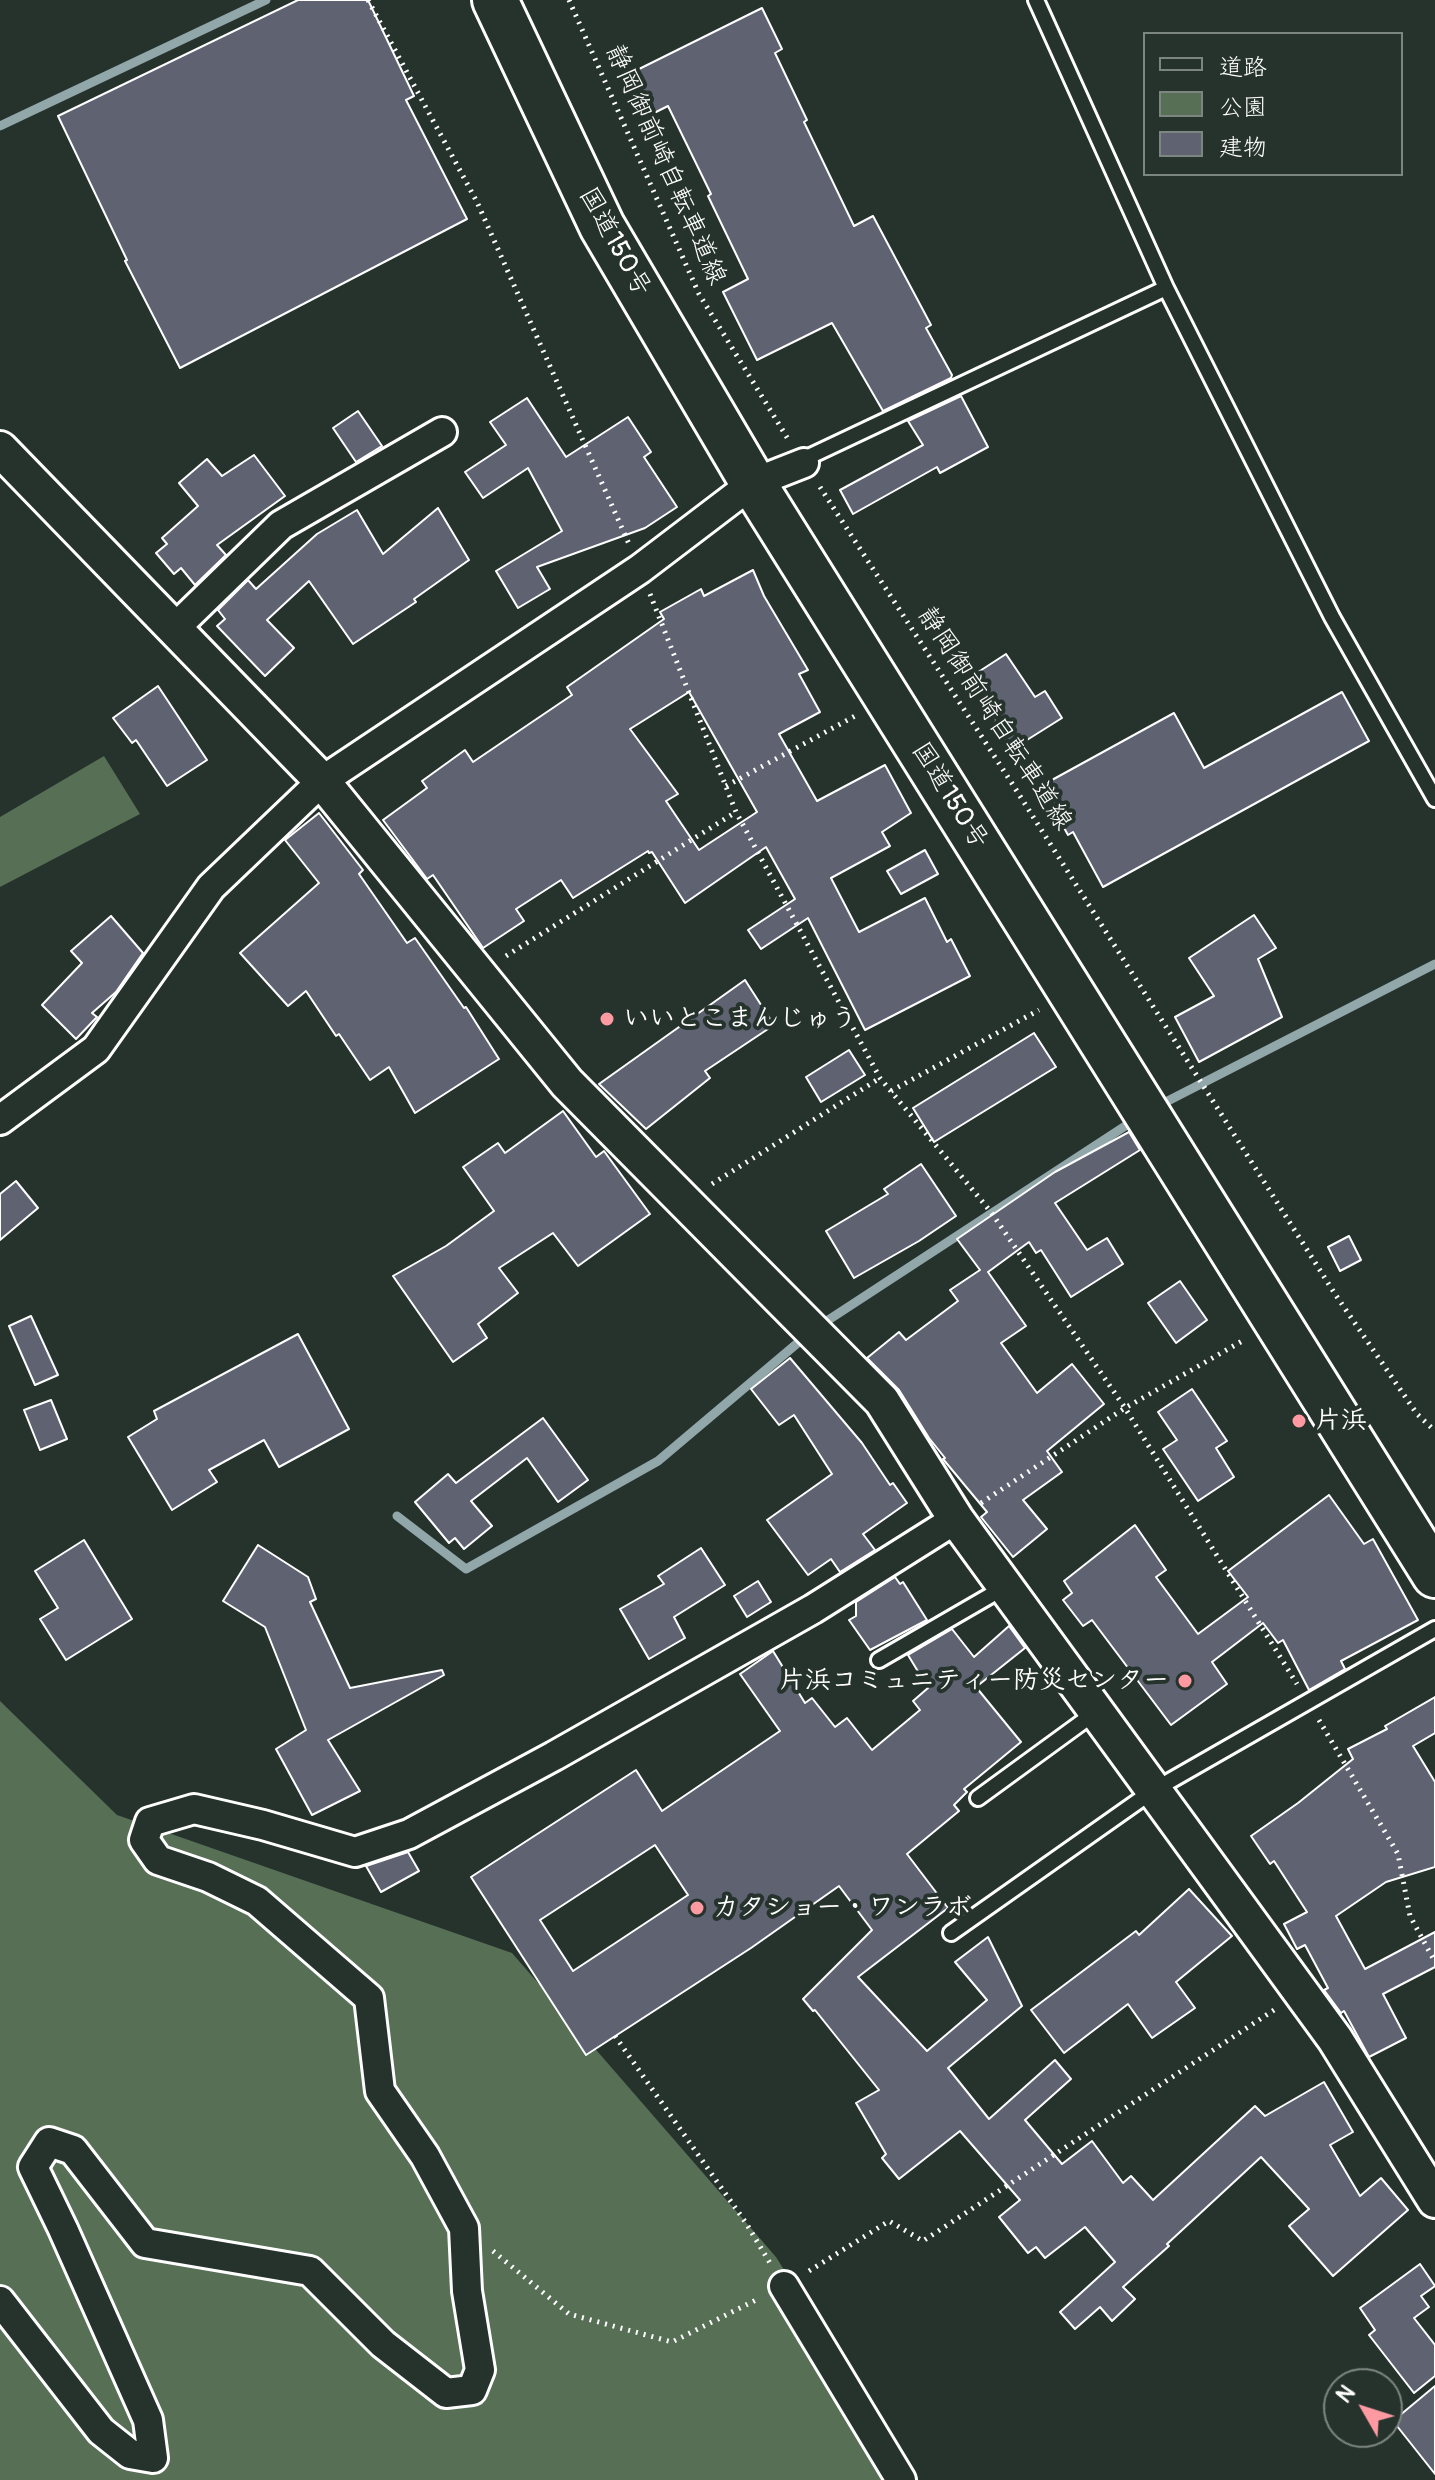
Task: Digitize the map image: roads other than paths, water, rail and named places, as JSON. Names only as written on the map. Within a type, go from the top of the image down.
[{"type":"highway","name":"国道150号","points":[[495,0],[602,226],[753,483],[1435,1575]]},
{"type":"street","points":[[173,630],[281,525],[442,432]]},
{"type":"street","points":[[0,449],[322,781],[567,1083],[882,1401],[956,1519],[1335,2039],[1435,2200]]},
{"type":"street","points":[[0,1120],[96,1049],[211,887],[322,781],[640,569],[753,483],[803,461]]},
{"type":"street","points":[[0,2301],[101,2431],[130,2454],[153,2458],[148,2420],[33,2167],[49,2142],[73,2150],[145,2243],[310,2271],[383,2344],[446,2393],[472,2390],[480,2370],[467,2291],[464,2228],[425,2156],[380,2091],[369,1998],[257,1901],[208,1877],[158,1860],[144,1840],[150,1822],[194,1809],[355,1852],[409,1834],[554,1756],[813,1609],[956,1519]]},
{"type":"street","points":[[784,2286],[901,2480]]},
{"type":"lane","points":[[1036,0],[1166,288],[1332,617],[1435,799]]},
{"type":"lane","points":[[803,461],[1166,288]]},
{"type":"lane","points":[[879,1660],[1005,1587]]},
{"type":"lane","points":[[951,1933],[1154,1790],[1435,1629]]},
{"type":"lane","points":[[978,1798],[1096,1712]]},
{"type":"waterway","points":[[0,126],[266,0]]},
{"type":"waterway","points":[[1156,1107],[1435,964]]},
{"type":"waterway","points":[[397,1516],[466,1569],[658,1461],[813,1330],[1136,1119]]},
{"type":"place","name":"いいとこまんじゅう","points":[[607,1019]]},
{"type":"place","name":"片浜","points":[[1299,1421]]},
{"type":"place","name":"片浜コミュニティー防災センター","points":[[1185,1681]]},
{"type":"place","name":"カタショー・ワンラボ","points":[[697,1908]]}]
